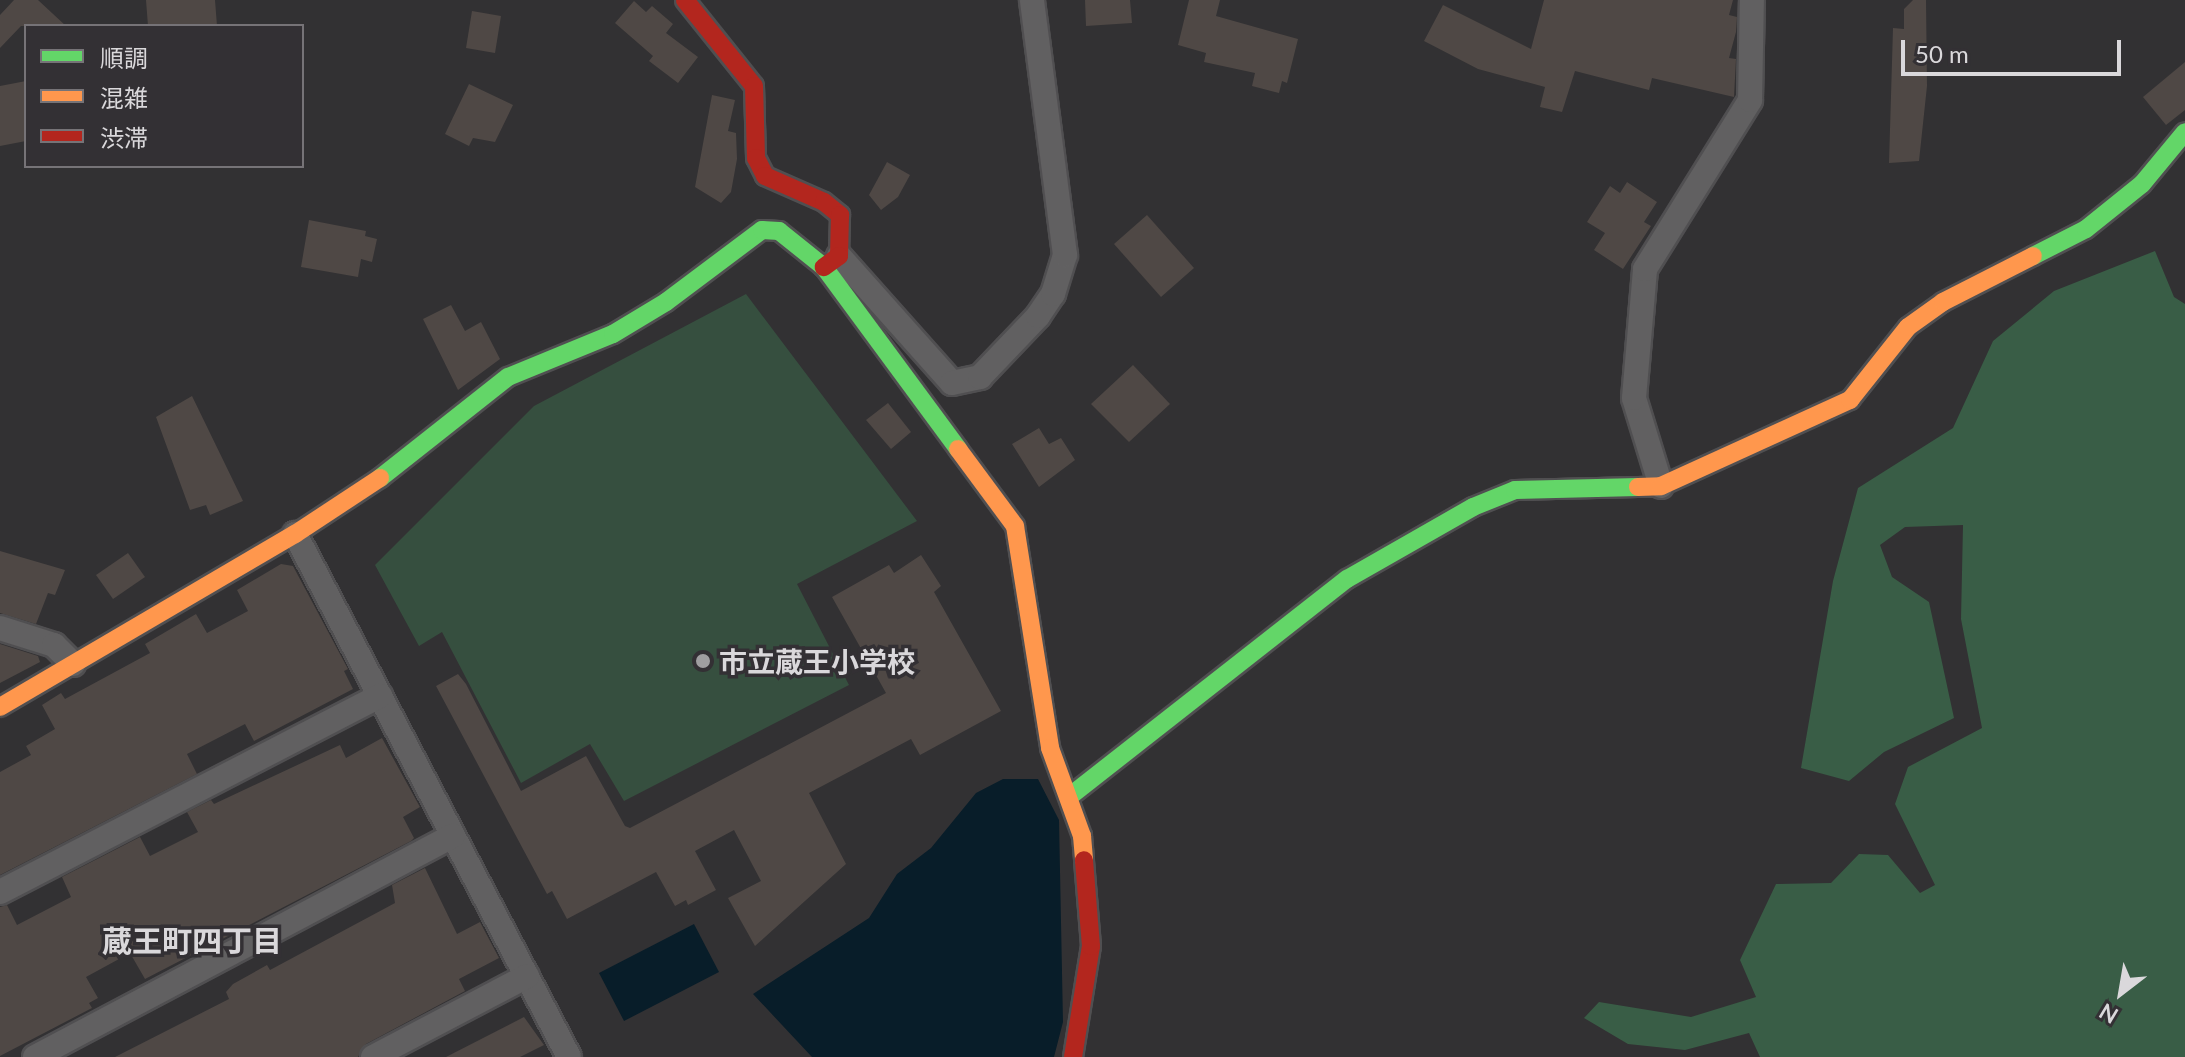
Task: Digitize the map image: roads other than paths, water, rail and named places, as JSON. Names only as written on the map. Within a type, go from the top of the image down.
[{"type":"street","points":[[685,0],[754,86],[756,158],[765,176],[824,202],[840,215],[831,262],[1015,526],[1050,748],[1082,836],[1091,946],[1073,1057]]},
{"type":"street","points":[[0,707],[295,534],[380,478],[508,377],[613,334],[762,230],[779,231],[831,262],[952,383],[980,377],[1038,316],[1053,294],[1065,255],[1032,0]]},
{"type":"street","points":[[1661,486],[1634,398],[1645,269],[1750,100],[1752,0]]},
{"type":"street","points":[[1070,796],[1347,579],[1473,507],[1515,490],[1661,486],[1850,400],[1908,327],[1943,302],[2086,229],[2142,184],[2185,132]]},
{"type":"street","points":[[295,534],[569,1057]]},
{"type":"street","points":[[0,628],[54,645],[73,664]]},
{"type":"street","points":[[0,892],[380,696]]},
{"type":"street","points":[[35,1057],[453,836]]},
{"type":"street","points":[[373,1057],[527,976]]},
{"type":"water","points":[[1003,779],[1038,779],[1059,820],[1063,1022],[1054,1057],[812,1057],[753,994],[869,918],[897,874],[931,848],[976,793]]},
{"type":"water","points":[[694,924],[719,972],[624,1021],[599,973]]},
{"type":"place","name":"市立蔵王小学校","points":[[703,661]]},
{"type":"district","name":"蔵王町四丁目","points":[[192,940]]}]
